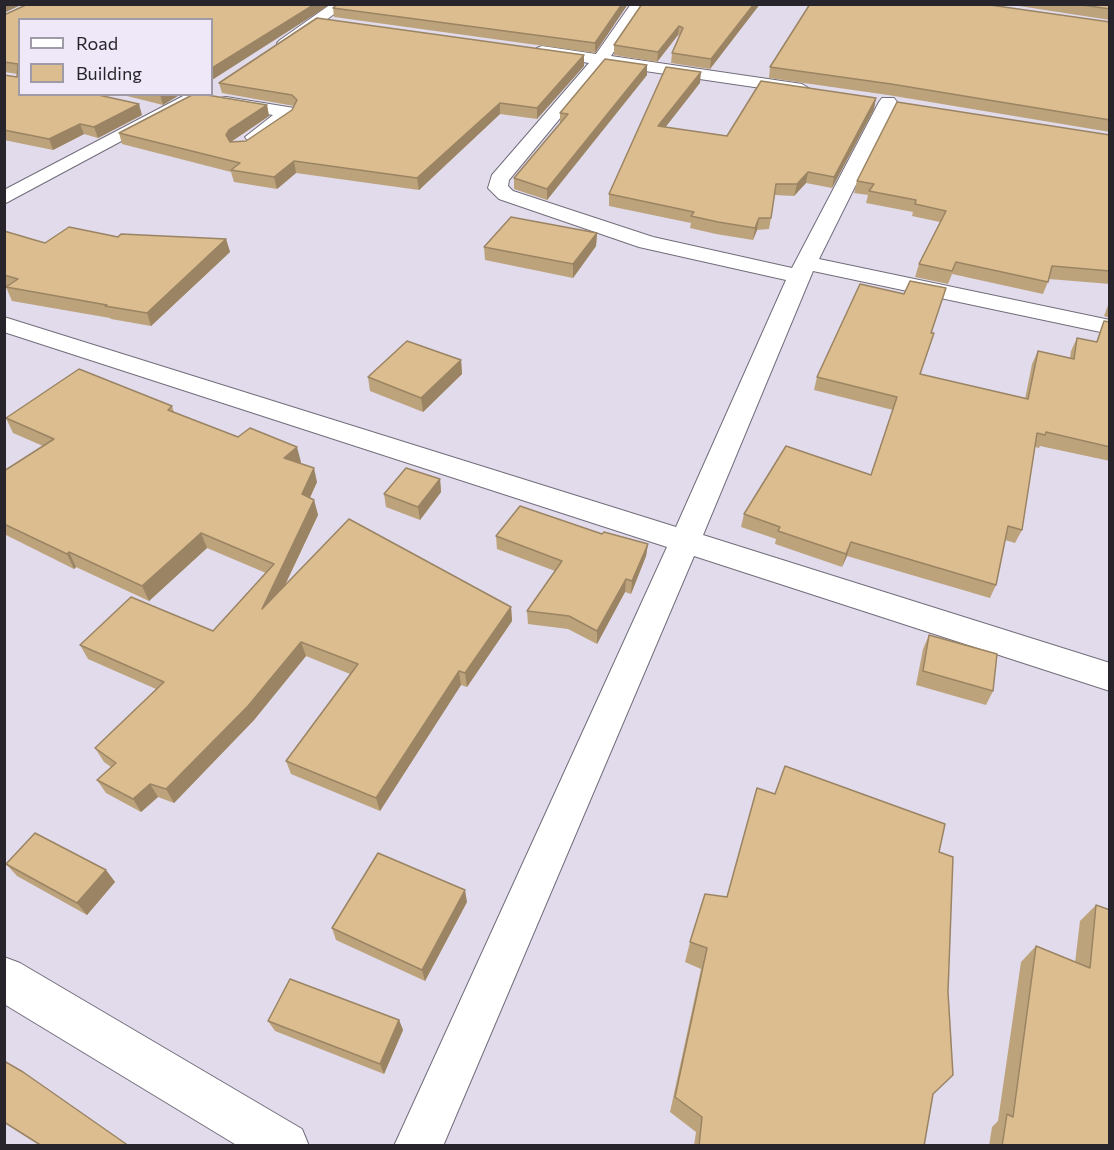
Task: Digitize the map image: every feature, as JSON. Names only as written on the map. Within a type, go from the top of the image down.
[{"type":"street","points":[[271,52],[318,22],[341,4]]},
{"type":"street","points":[[638,4],[600,59],[499,179],[498,188],[506,195],[647,242],[1110,327]]},
{"type":"street","points":[[318,22],[342,25]]},
{"type":"street","points":[[530,50],[819,91]]},
{"type":"street","points":[[213,94],[288,112],[240,147]]},
{"type":"street","points":[[4,198],[199,96]]},
{"type":"street","points":[[418,1146],[803,270],[888,102]]},
{"type":"street","points":[[135,106],[167,113]]},
{"type":"street","points":[[4,324],[1110,677]]},
{"type":"street","points":[[4,979],[285,1146]]},
{"type":"building","points":[[28,4],[315,4],[213,67],[213,18],[18,18],[18,64],[4,62],[4,15]]},
{"type":"building","points":[[337,4],[622,4],[595,43],[333,8]]},
{"type":"building","points":[[642,4],[754,4],[711,59],[672,53],[683,28],[679,26],[658,52],[614,45]]},
{"type":"building","points":[[810,4],[983,4],[1110,22],[1110,120],[891,84],[770,67]]},
{"type":"building","points":[[1075,4],[1110,4],[1110,9]]},
{"type":"building","points":[[317,18],[584,55],[537,108],[500,103],[417,178],[294,161],[274,177],[231,170],[240,163],[119,133],[190,96],[213,96],[267,105],[229,130],[226,135],[230,142],[246,141],[292,110],[297,100],[292,95],[219,83]]},
{"type":"building","points":[[605,59],[647,65],[547,189],[514,178],[568,114],[560,113]]},
{"type":"building","points":[[18,64],[18,96],[103,96],[139,104],[94,127],[80,124],[49,139],[4,130],[4,75],[17,77]]},
{"type":"building","points":[[666,67],[701,72],[658,126],[727,136],[761,81],[876,98],[834,177],[808,172],[797,184],[776,184],[771,218],[759,218],[755,228],[691,216],[694,212],[609,194]]},
{"type":"building","points":[[897,102],[1110,135],[1110,271],[1052,266],[1048,282],[956,262],[952,271],[919,264],[946,211],[915,204],[916,200],[869,191],[874,184],[857,181]]},
{"type":"building","points":[[511,217],[597,233],[573,264],[484,247]]},
{"type":"building","points":[[69,227],[118,237],[121,234],[226,239],[147,313],[6,287],[18,279],[4,275],[4,231],[45,243]]},
{"type":"building","points":[[910,281],[946,288],[920,374],[1028,399],[1038,351],[1074,359],[1077,338],[1097,342],[1104,321],[1110,322],[1110,447],[1046,432],[1045,435],[1037,433],[1022,530],[1008,526],[996,585],[851,542],[846,554],[778,531],[780,527],[744,514],[786,446],[871,475],[897,397],[817,377],[860,284],[904,294]]},
{"type":"building","points":[[407,341],[461,360],[421,398],[368,377]]},
{"type":"building","points":[[79,369],[172,406],[168,410],[238,437],[250,428],[297,447],[284,458],[314,468],[302,494],[314,500],[262,609],[349,519],[511,607],[465,673],[459,671],[376,798],[286,761],[358,664],[301,642],[248,706],[166,789],[150,784],[133,799],[97,780],[116,763],[95,748],[164,682],[80,645],[131,597],[213,631],[274,564],[201,533],[142,586],[4,524],[4,471],[54,439],[6,418]]},
{"type":"building","points":[[406,468],[440,479],[418,507],[384,494]]},
{"type":"building","points":[[520,506],[602,534],[604,532],[648,544],[632,581],[626,579],[597,631],[569,616],[527,611],[562,561],[496,536]]},
{"type":"building","points":[[929,635],[997,654],[993,691],[923,671]]},
{"type":"building","points":[[785,766],[945,824],[939,852],[953,857],[948,992],[953,1075],[933,1094],[924,1146],[699,1146],[702,1117],[675,1097],[707,948],[690,942],[705,894],[727,897],[757,788],[775,794]]},
{"type":"building","points":[[35,833],[106,870],[77,903],[6,864]]},
{"type":"building","points":[[378,853],[465,890],[422,970],[332,928]]},
{"type":"building","points":[[1096,905],[1110,910],[1110,1146],[1002,1146],[1007,1114],[1013,1117],[1036,946],[1090,968]]},
{"type":"building","points":[[290,979],[399,1020],[380,1064],[268,1021]]},
{"type":"building","points":[[4,1061],[129,1146],[42,1146],[4,1122]]}]
